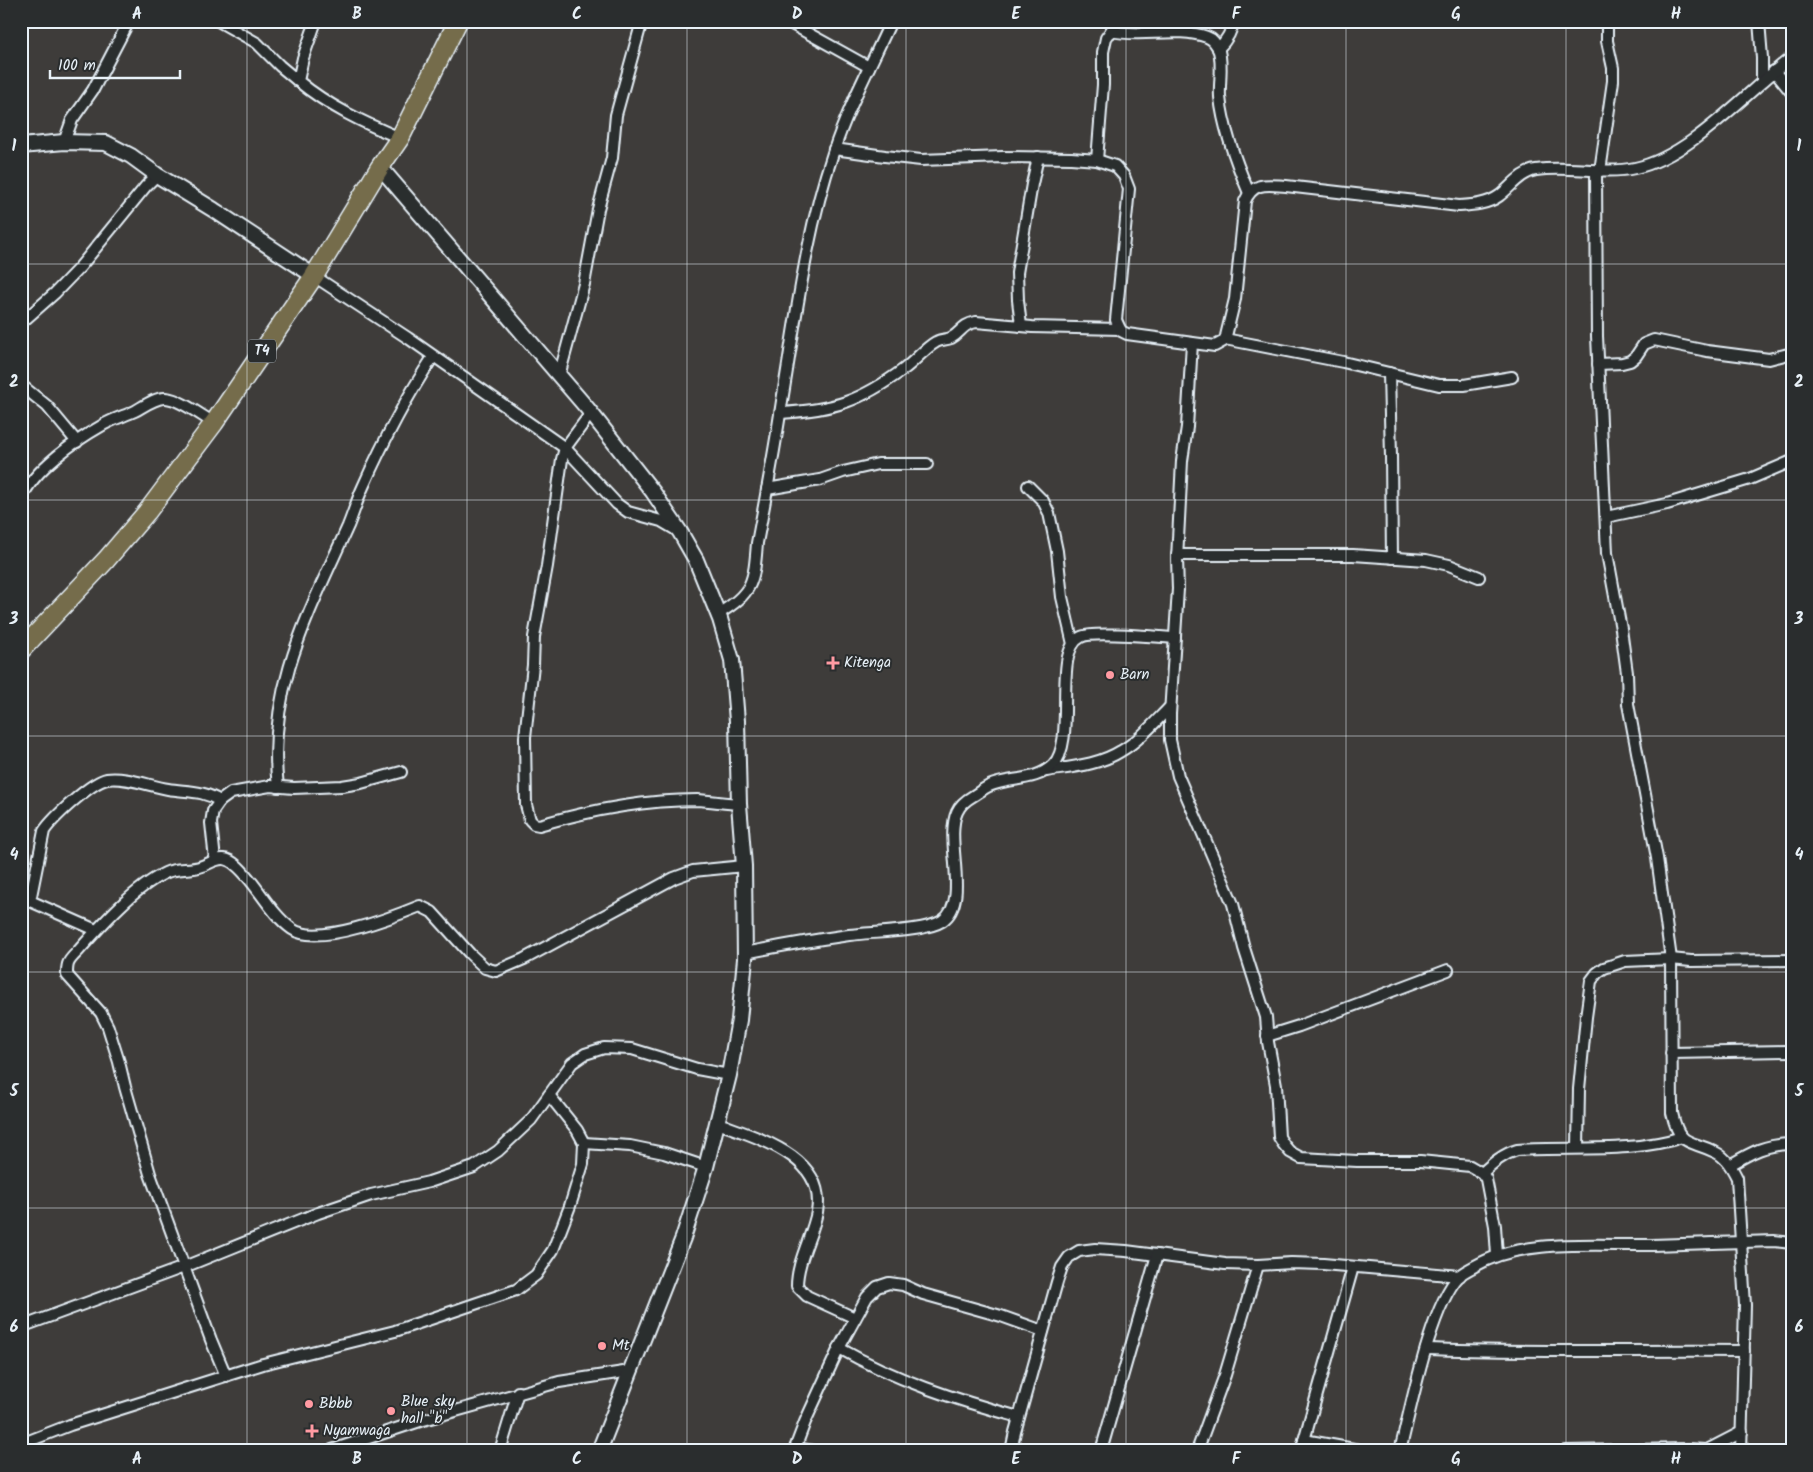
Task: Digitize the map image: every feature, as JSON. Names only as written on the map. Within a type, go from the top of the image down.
[{"type":"highway","name":"T4","points":[[21,650],[106,560],[147,512],[214,423],[314,276],[380,167],[400,138],[458,21]]},
{"type":"main road","points":[[21,146],[64,142],[106,143],[131,156],[157,176],[214,210],[314,276]]},
{"type":"main road","points":[[380,167],[591,413],[653,492],[696,560],[718,614],[732,660],[744,866],[745,953],[739,1020],[730,1075],[706,1167],[683,1238],[599,1451]]},
{"type":"street","points":[[64,142],[72,120],[93,90],[129,21]]},
{"type":"street","points":[[218,21],[257,43],[298,81],[334,106],[367,125],[400,138]]},
{"type":"street","points":[[298,81],[303,58],[316,21]]},
{"type":"street","points":[[559,376],[584,284],[598,209],[612,158],[616,115],[642,21]]},
{"type":"street","points":[[786,21],[869,67]]},
{"type":"street","points":[[718,614],[741,598],[750,586],[756,566],[757,543],[799,290],[817,213],[834,149],[891,21]]},
{"type":"street","points":[[1097,160],[1103,85],[1103,52],[1106,38],[1118,21]]},
{"type":"street","points":[[1218,49],[1229,36],[1233,21]]},
{"type":"street","points":[[1607,21],[1607,41],[1614,68],[1598,171],[1598,364],[1607,553],[1627,673],[1628,704],[1658,858],[1671,959],[1672,1113],[1676,1129],[1682,1137],[1690,1143],[1716,1152],[1730,1165],[1737,1178],[1745,1304],[1741,1451]]},
{"type":"street","points":[[1759,21],[1762,81]]},
{"type":"street","points":[[1111,31],[1124,34],[1184,33],[1210,37],[1218,49],[1221,71],[1220,96],[1223,113],[1238,167],[1249,193]]},
{"type":"street","points":[[834,149],[921,160],[963,157],[1038,157],[1097,160],[1115,166],[1124,176],[1129,189],[1123,267],[1117,311],[1117,323],[1120,329],[1127,334],[1215,346],[1224,339],[1235,299],[1245,201],[1254,188],[1262,185],[1279,186],[1460,206],[1484,203],[1498,197],[1522,175],[1534,170],[1598,171],[1635,168],[1660,160],[1690,142],[1792,57]]},
{"type":"street","points":[[1774,71],[1792,93]]},
{"type":"street","points":[[1021,326],[1017,274],[1038,157]]},
{"type":"street","points":[[21,323],[55,293],[80,267],[146,186],[157,176]]},
{"type":"street","points":[[314,276],[408,338],[565,448],[617,504],[628,512],[661,521],[680,532]]},
{"type":"street","points":[[780,413],[827,408],[856,400],[906,368],[934,342],[949,339],[968,324],[976,322],[1021,326],[1120,329]]},
{"type":"street","points":[[1224,339],[1344,362],[1439,385],[1464,385],[1512,377]]},
{"type":"street","points":[[1598,364],[1630,361],[1644,344],[1654,340],[1707,351],[1769,359],[1792,353]]},
{"type":"street","points":[[1192,343],[1187,427],[1182,461],[1177,555],[1178,589],[1170,707],[1170,740],[1178,776],[1233,904],[1266,1017],[1276,1085],[1279,1136],[1290,1152],[1301,1158],[1356,1161],[1420,1161],[1470,1166],[1482,1173],[1486,1179],[1495,1226],[1496,1255]]},
{"type":"street","points":[[278,787],[276,736],[292,655],[363,487],[405,400],[433,357]]},
{"type":"street","points":[[1388,373],[1392,558]]},
{"type":"street","points":[[21,385],[46,406],[78,442]]},
{"type":"street","points":[[21,499],[39,473],[65,450],[104,424],[165,397],[175,400],[214,423]]},
{"type":"street","points":[[591,413],[565,448],[562,459],[547,566],[534,637],[533,665],[525,737],[525,792],[530,820],[534,824],[539,825],[589,812],[658,801],[699,800],[739,804]]},
{"type":"street","points":[[1606,516],[1667,504],[1750,479],[1792,461]]},
{"type":"street","points":[[766,489],[820,480],[843,472],[878,464],[927,464]]},
{"type":"street","points":[[1028,486],[1043,501],[1049,513],[1057,551],[1062,597],[1073,644]]},
{"type":"street","points":[[1177,555],[1353,555],[1426,560],[1449,565],[1479,577]]},
{"type":"street","points":[[745,953],[850,935],[928,926],[943,920],[955,899],[954,836],[956,813],[962,804],[990,786],[1034,776],[1051,768],[1058,760],[1064,735],[1066,672],[1069,653],[1073,644],[1081,636],[1094,634],[1175,638]]},
{"type":"street","points":[[1043,772],[1082,766],[1121,752],[1141,737],[1170,707]]},
{"type":"street","points":[[215,860],[211,823],[213,811],[220,801],[231,794],[247,789],[342,786],[401,772]]},
{"type":"street","points":[[96,930],[26,899],[44,831],[50,822],[94,785],[107,779],[128,780],[152,786],[209,794],[220,801]]},
{"type":"street","points":[[226,1376],[150,1174],[108,1026],[100,1013],[67,975],[69,962],[96,930],[134,895],[166,872],[192,869],[224,858],[235,864],[264,897],[279,918],[294,931],[312,934],[344,932],[380,922],[420,906],[432,912],[484,968],[496,971],[524,959],[674,878],[692,871],[744,866]]},
{"type":"street","points":[[1578,1148],[1579,1089],[1591,981],[1597,973],[1604,968],[1625,962],[1671,959],[1792,960]]},
{"type":"street","points":[[1268,1036],[1448,970]]},
{"type":"street","points":[[21,1327],[184,1267],[318,1213],[371,1195],[429,1182],[474,1167],[498,1151],[531,1120],[572,1063],[585,1054],[604,1048],[632,1049],[697,1069],[730,1075]]},
{"type":"street","points":[[1671,1053],[1792,1051]]},
{"type":"street","points":[[21,1444],[70,1425],[271,1362],[395,1331],[516,1290],[536,1275],[553,1250],[570,1206],[583,1164],[584,1143],[578,1130],[548,1095]]},
{"type":"street","points":[[718,1124],[756,1137],[780,1149],[801,1163],[812,1177],[817,1191],[817,1211],[797,1275],[797,1286],[814,1300],[855,1318]]},
{"type":"street","points":[[1482,1173],[1500,1157],[1517,1150],[1647,1144],[1666,1142],[1682,1137]]},
{"type":"street","points":[[584,1143],[630,1146],[664,1153],[706,1167]]},
{"type":"street","points":[[1730,1165],[1758,1149],[1773,1145],[1792,1144]]},
{"type":"street","points":[[1400,1451],[1426,1349],[1439,1311],[1460,1276],[1496,1255],[1521,1250],[1586,1244],[1792,1243]]},
{"type":"street","points":[[1011,1451],[1062,1267],[1069,1257],[1079,1251],[1095,1249],[1258,1266],[1291,1263],[1460,1276]]},
{"type":"street","points":[[1101,1451],[1157,1255]]},
{"type":"street","points":[[1197,1451],[1225,1375],[1258,1266]]},
{"type":"street","points":[[1301,1451],[1353,1267]]},
{"type":"street","points":[[814,1451],[795,1449],[804,1422],[838,1348],[866,1297],[878,1287],[889,1283],[903,1286],[923,1294],[1001,1316],[1044,1331]]},
{"type":"street","points":[[838,1348],[870,1366],[894,1376],[956,1399],[1019,1417]]},
{"type":"street","points":[[1426,1349],[1478,1351],[1744,1350]]},
{"type":"street","points":[[329,1451],[518,1392],[559,1382],[630,1371]]},
{"type":"street","points":[[500,1451],[518,1392]]},
{"type":"street","points":[[1708,1450],[1742,1432]]},
{"type":"street","points":[[1304,1440],[1365,1451]]},
{"type":"street","points":[[1566,1451],[1721,1451]]},
{"type":"place","name":"Kitenga","points":[[833,663]]},
{"type":"place","name":"Barn","points":[[1110,675]]},
{"type":"place","name":"Mt","points":[[602,1346]]},
{"type":"place","name":"Bbbb","points":[[309,1404]]},
{"type":"place","name":"Blue sky hall \"b\"","points":[[391,1411]]},
{"type":"place","name":"Nyamwaga","points":[[312,1431]]}]
